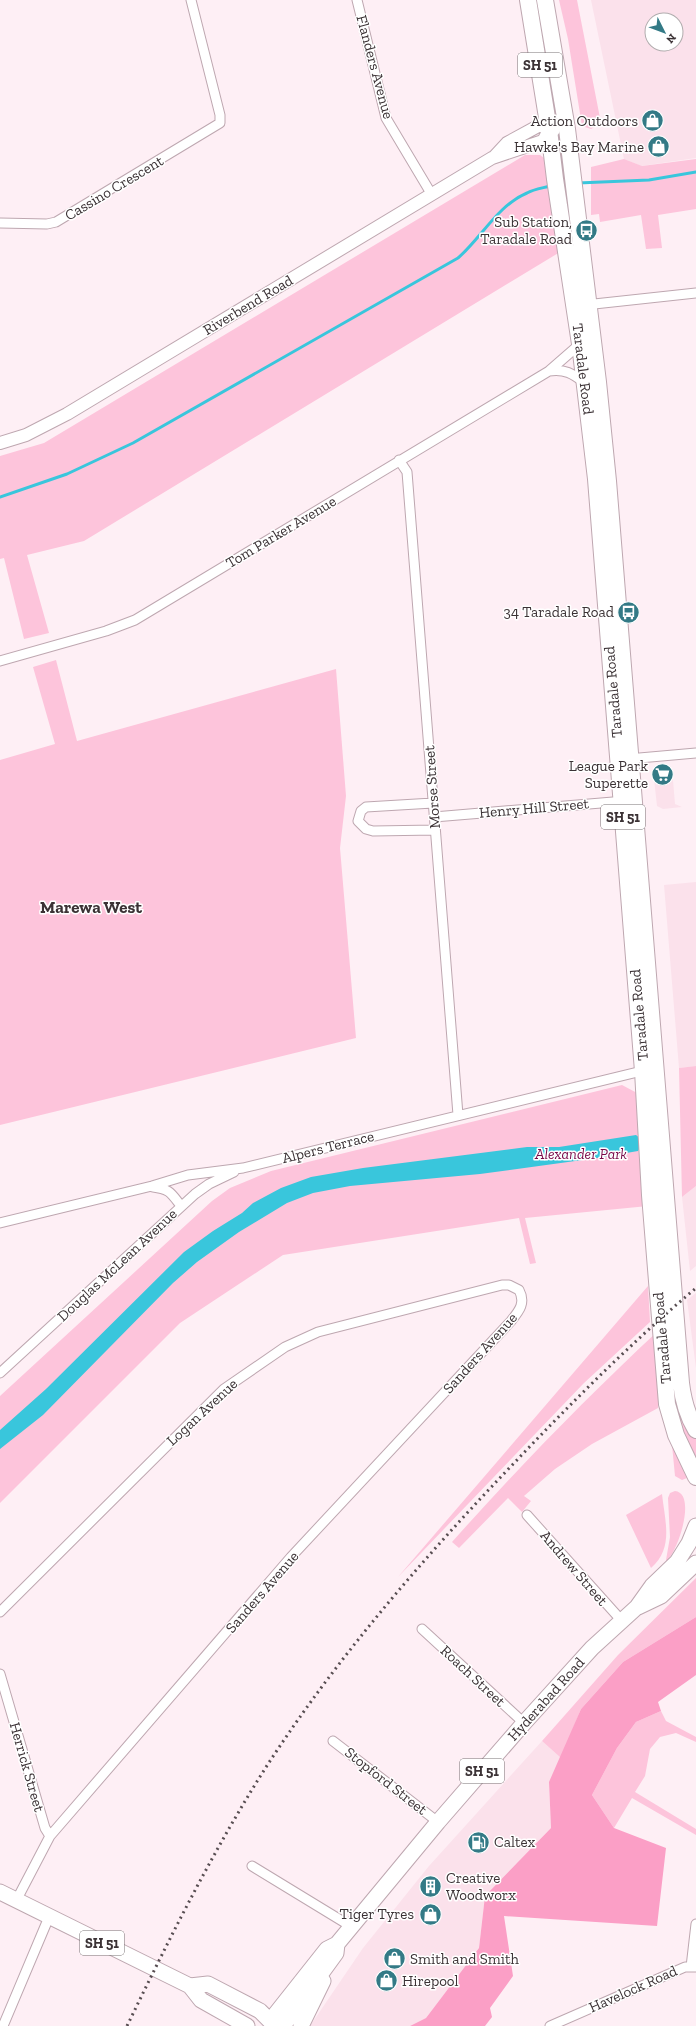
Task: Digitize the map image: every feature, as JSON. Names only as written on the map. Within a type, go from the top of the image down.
[{"type":"highway","name":"Taradale Road","points":[[528,0],[560,210],[598,382],[608,481],[625,759],[650,1070],[683,1399],[688,1416],[696,1430]]},
{"type":"highway","name":"Taradale Road","points":[[545,0],[567,129],[576,210],[581,305],[580,344],[596,479],[625,759]]},
{"type":"highway","name":"Taradale Road","points":[[650,1070],[650,1188],[667,1404],[676,1435],[696,1477]]},
{"type":"main road","name":"Hyderabad Road","points":[[277,2023],[327,1949],[337,1944],[438,1822],[524,1723],[592,1648],[637,1607],[652,1586],[683,1553],[696,1526]]},
{"type":"main road","name":"Hyderabad Road","points":[[637,1607],[661,1596],[695,1564]]},
{"type":"main road","name":"SH 51","points":[[0,1892],[190,1986],[201,2000],[248,2026]]},
{"type":"main road","name":"Hyderabad Road","points":[[277,2023],[328,1965],[336,1952],[337,1944]]},
{"type":"main road","points":[[301,2026],[325,1977],[328,1965]]},
{"type":"main road","name":"SH 51","points":[[190,1986],[208,1984],[260,2011],[277,2023]]},
{"type":"street","name":"Cassino Crescent","points":[[0,223],[47,224],[56,222],[224,124],[220,115],[191,0]]},
{"type":"street","name":"Flanders Avenue","points":[[357,0],[386,118],[432,195]]},
{"type":"street","points":[[549,130],[567,129]]},
{"type":"street","name":"Riverbend Road","points":[[0,443],[26,435],[66,414],[492,158],[543,141],[549,130]]},
{"type":"street","points":[[581,305],[696,293]]},
{"type":"street","name":"Tom Parker Avenue","points":[[0,661],[106,632],[135,620],[549,371],[580,344]]},
{"type":"street","points":[[549,371],[567,371],[585,383]]},
{"type":"street","name":"Morse Street","points":[[399,460],[406,472],[458,1115]]},
{"type":"street","points":[[625,759],[696,753]]},
{"type":"street","name":"Henry Hill Street","points":[[434,817],[628,801]]},
{"type":"street","points":[[433,803],[366,807],[361,811],[358,821],[366,829],[373,831],[435,830]]},
{"type":"street","name":"Alpers Terrace","points":[[0,1223],[152,1186],[188,1175],[243,1168],[650,1070]]},
{"type":"street","name":"Douglas McLean Avenue","points":[[0,1373],[181,1206],[209,1184],[243,1168]]},
{"type":"street","points":[[152,1186],[165,1188],[181,1206]]},
{"type":"street","name":"Logan Avenue","points":[[0,1612],[224,1389],[285,1347],[318,1332],[502,1285],[512,1286],[519,1290],[522,1297]]},
{"type":"street","name":"Sanders Avenue","points":[[16,1901],[50,1836],[291,1557],[511,1321],[521,1307],[522,1297]]},
{"type":"street","name":"Andrew Street","points":[[527,1514],[622,1621]]},
{"type":"street","name":"Roach Street","points":[[422,1629],[524,1723]]},
{"type":"street","name":"Herrick Street","points":[[0,1674],[45,1828],[50,1836]]},
{"type":"street","name":"Stopford Street","points":[[333,1741],[438,1822]]},
{"type":"street","points":[[252,1866],[352,1926]]},
{"type":"street","points":[[3,2026],[49,1917]]},
{"type":"street","points":[[694,1967],[696,1924]]},
{"type":"street","name":"Havelock Road","points":[[550,2026],[684,1967],[694,1967]]},
{"type":"shaded area","points":[[591,0],[696,0],[696,158],[641,166],[624,159]]},
{"type":"shaded area","points":[[672,768],[675,804],[682,807],[663,809],[657,806],[653,770]]},
{"type":"shaded area","points":[[696,882],[696,1066],[679,1068],[664,885]]},
{"type":"shaded area","points":[[696,1186],[696,1266],[690,1271],[682,1197]]},
{"type":"shaded area","points":[[696,1293],[696,1368],[687,1300]]},
{"type":"shaded area","points":[[696,1617],[696,1675],[658,1702],[661,1711],[636,1722],[617,1748],[592,1795],[614,1828],[666,1848],[657,1926],[504,1916],[513,1976],[490,2008],[492,2017],[485,2026],[410,2026],[426,2018],[479,1948],[485,1896],[551,1828],[549,1782],[581,1709],[623,1662]]},
{"type":"shaded area","points":[[542,1741],[561,1758],[549,1783],[551,1828],[485,1896],[479,1948],[426,2018],[410,2026],[310,2026],[363,1948],[429,1866]]},
{"type":"green space","points":[[559,0],[577,0],[600,118],[600,124],[591,129],[582,126],[568,39]]},
{"type":"green space","points":[[525,155],[540,155],[548,161],[560,252],[84,541],[27,555],[49,633],[24,639],[4,558],[0,559],[0,456],[44,443]]},
{"type":"green space","points":[[624,159],[642,166],[696,159],[696,209],[658,215],[662,248],[646,249],[641,215],[600,222],[599,214],[591,215],[591,167]]},
{"type":"green space","points":[[56,660],[77,741],[336,669],[346,796],[340,848],[356,1038],[0,1125],[0,760],[55,744],[33,667]]},
{"type":"green space","points":[[696,1066],[696,1186],[682,1197],[679,1068]]},
{"type":"green space","name":"Alexander Park","points":[[622,1085],[637,1093],[648,1206],[525,1218],[536,1263],[530,1264],[519,1218],[283,1255],[180,1323],[0,1503],[0,1396],[212,1201],[230,1188],[271,1171]]},
{"type":"green space","points":[[648,1286],[650,1322],[584,1383],[398,1577]]},
{"type":"green space","points":[[670,1317],[696,1437],[696,1459],[679,1423],[675,1409]]},
{"type":"green space","points":[[658,1331],[658,1408],[592,1444],[555,1469],[524,1496],[531,1501],[522,1512],[508,1498],[459,1548],[452,1542],[552,1434]]},
{"type":"green space","points":[[672,1445],[687,1478],[682,1480],[675,1476]]},
{"type":"green space","points":[[675,1491],[681,1494],[684,1501],[684,1522],[677,1544],[667,1561],[670,1537],[668,1498],[670,1493]]},
{"type":"green space","points":[[662,1494],[666,1524],[665,1543],[663,1552],[651,1568],[626,1515]]},
{"type":"green space","points":[[696,1578],[696,1617],[623,1662],[581,1709],[561,1758],[542,1741],[618,1655]]},
{"type":"green space","points":[[661,1711],[666,1721],[696,1737],[696,1742],[676,1733],[660,1737],[650,1749],[645,1776],[635,1792],[696,1829],[696,1835],[632,1798],[614,1828],[592,1795],[617,1748],[636,1722]]},
{"type":"water","points":[[636,1135],[641,1139],[642,1144],[638,1151],[480,1174],[350,1186],[313,1193],[287,1203],[239,1232],[197,1262],[173,1283],[43,1415],[0,1449],[0,1430],[46,1389],[184,1252],[213,1231],[242,1213],[253,1203],[281,1188],[311,1177],[363,1168],[527,1147],[559,1147]]},
{"type":"waterway","points":[[578,183],[649,180],[696,172]]},
{"type":"waterway","points":[[0,497],[67,474],[133,443],[458,258],[507,205],[530,192],[550,186]]},
{"type":"railway","points":[[127,2026],[211,1860],[248,1795],[295,1724],[354,1645],[417,1569],[537,1439],[626,1351],[696,1288]]},
{"type":"place","name":"Action Outdoors","points":[[653,121]]},
{"type":"place","name":"Hawke's Bay Marine","points":[[659,147]]},
{"type":"place","name":"Sub Station, Taradale Road","points":[[587,231]]},
{"type":"place","name":"34 Taradale Road","points":[[629,612]]},
{"type":"place","name":"League Park Superette","points":[[663,775]]},
{"type":"place","name":"Caltex","points":[[479,1842]]},
{"type":"place","name":"Creative Woodworx","points":[[431,1887]]},
{"type":"place","name":"Tiger Tyres","points":[[430,1914]]},
{"type":"place","name":"Smith and Smith","points":[[395,1959]]},
{"type":"place","name":"Hirepool","points":[[386,1981]]},
{"type":"district","name":"Marewa West","points":[[91,907]]}]
